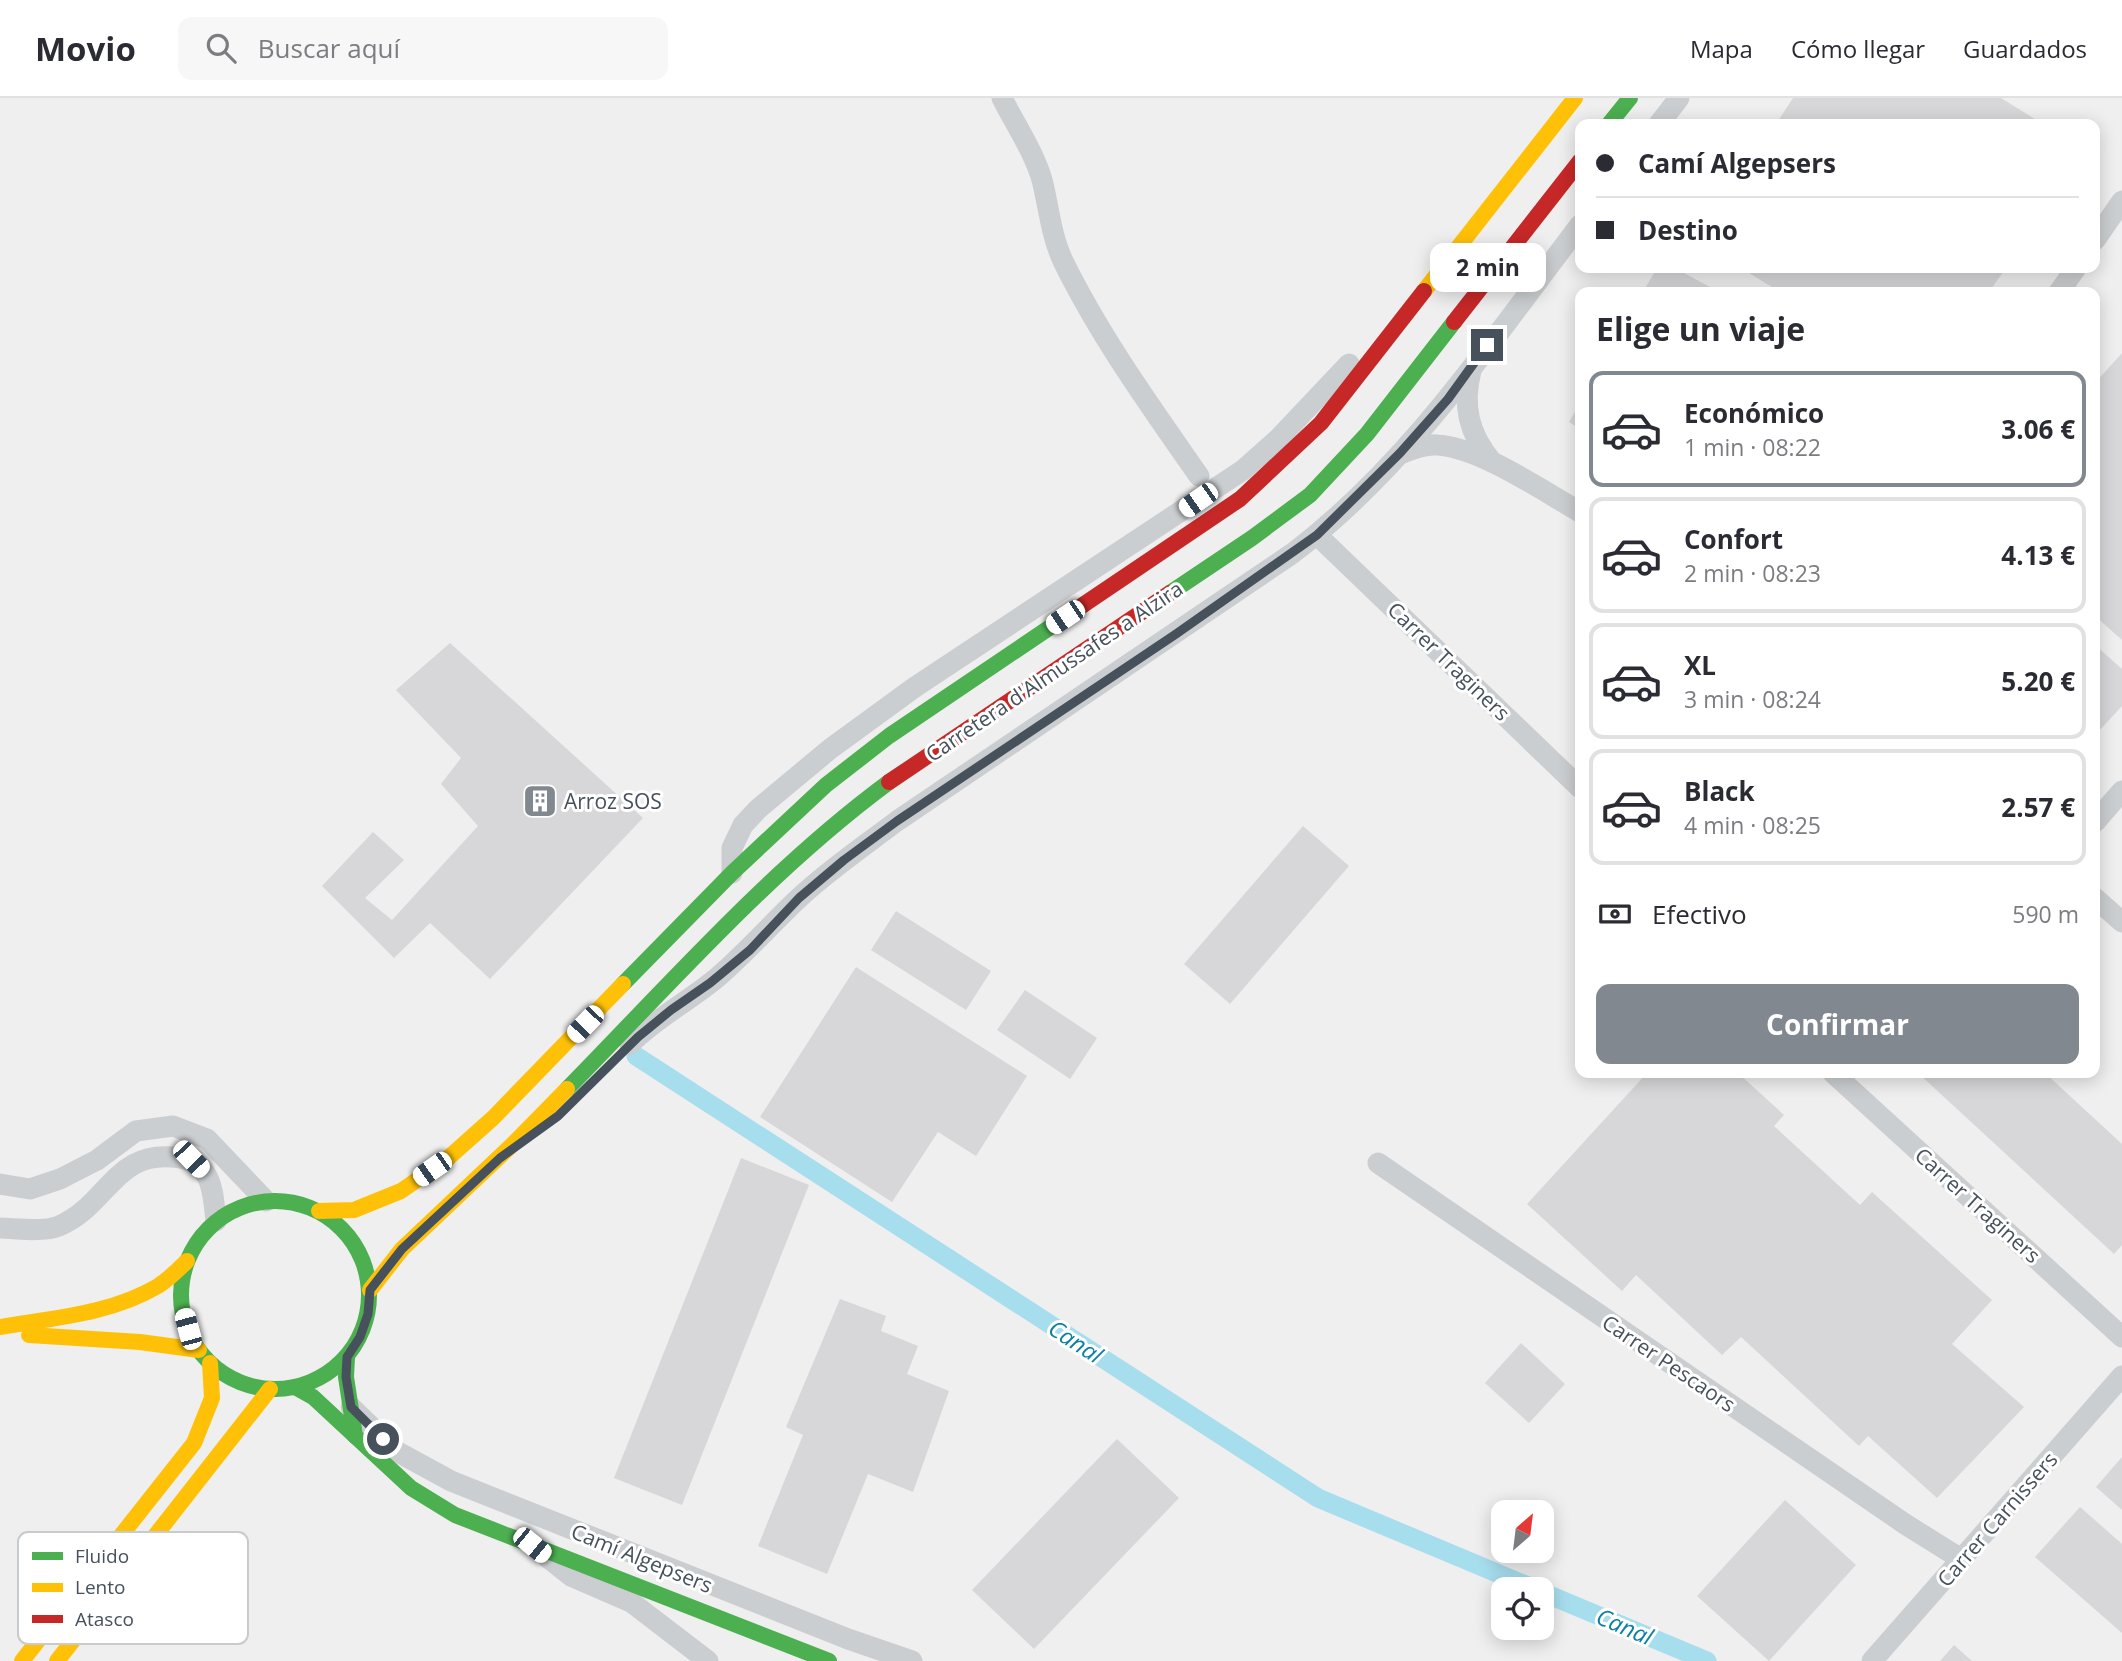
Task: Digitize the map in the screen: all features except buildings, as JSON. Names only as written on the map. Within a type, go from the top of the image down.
[{"type":"main road","name":"Carretera d'Almussafes a Alzira","points":[[318,1211],[354,1210],[401,1191],[447,1159],[493,1118],[732,873],[826,785],[889,736],[1240,499],[1321,423],[1575,98]]},
{"type":"main road","points":[[1613,119],[1630,98]]},
{"type":"main road","name":"Carretera d'Almussafes a Alzira","points":[[370,1290],[402,1249],[500,1158],[786,866],[848,812],[906,769],[1252,538],[1310,495],[1367,434],[1575,167]]},
{"type":"main road","points":[[266,1200],[293,1202],[318,1211],[345,1231],[363,1258],[370,1290],[368,1314],[360,1337],[347,1357],[332,1371],[295,1387],[270,1389],[248,1385],[228,1376],[210,1363],[199,1350],[188,1329],[182,1307],[181,1283],[187,1261],[199,1239],[216,1221],[239,1208],[266,1200]]},
{"type":"main road","points":[[0,1327],[75,1315],[125,1302],[160,1285],[187,1261]]},
{"type":"main road","points":[[0,1333],[140,1342],[199,1350]]},
{"type":"main road","points":[[347,1357],[346,1377],[355,1436]]},
{"type":"main road","points":[[124,1532],[194,1443],[212,1398],[210,1363]]},
{"type":"main road","points":[[295,1387],[313,1397],[389,1470],[432,1503],[455,1515],[829,1661]]},
{"type":"main road","points":[[158,1532],[270,1389]]},
{"type":"main road","points":[[22,1661],[35,1644]]},
{"type":"main road","points":[[57,1661],[70,1644]]},
{"type":"street","points":[[1002,98],[1041,178],[1051,226],[1063,260],[1114,349],[1199,476]]},
{"type":"street","points":[[1663,119],[1679,98]]},
{"type":"street","points":[[2100,233],[2122,201]]},
{"type":"street","name":"Carretera d'Almussafes a Alzira","points":[[500,1158],[558,1116],[638,1037],[750,950],[799,898],[844,860],[897,821],[1164,642],[1317,535],[1400,453],[1448,399],[1575,231]]},
{"type":"street","name":"Carretera d'Almussafes a Alzira","points":[[732,873],[732,848],[743,825],[758,809],[830,749],[915,687],[1243,470],[1335,381],[1391,317],[1416,300]]},
{"type":"street","points":[[1472,365],[1466,391],[1469,424],[1479,447],[1492,462]]},
{"type":"street","points":[[1400,453],[1418,447],[1438,445],[1460,450],[1492,462],[1575,509]]},
{"type":"street","name":"Carrer Traginers","points":[[1317,535],[1575,783]]},
{"type":"street","points":[[2100,816],[2122,791]]},
{"type":"street","points":[[2100,902],[2122,922]]},
{"type":"street","name":"Carrer Traginers","points":[[1838,1078],[2122,1337]]},
{"type":"street","points":[[0,1184],[30,1189],[50,1183],[97,1160],[136,1132],[173,1126],[207,1139],[266,1200]]},
{"type":"street","points":[[0,1228],[58,1228],[84,1211],[132,1164],[160,1154],[191,1159],[211,1180],[216,1221]]},
{"type":"street","name":"Carrer Pescaors","points":[[1378,1163],[1905,1524],[1961,1559]]},
{"type":"street","name":"Carrer Carnissers","points":[[1874,1659],[2122,1376]]},
{"type":"street","name":"Camí Algepsers","points":[[351,1407],[396,1451],[451,1481],[848,1639],[912,1661]]},
{"type":"street","points":[[532,1545],[571,1576],[631,1602],[708,1661]]},
{"type":"waterway","name":"Canal","points":[[636,1056],[1318,1498],[1506,1577]]},
{"type":"waterway","name":"Canal","points":[[1554,1597],[1707,1661]]},
{"type":"traffic: fast","points":[[1613,119],[1630,98]]},
{"type":"traffic: fast","points":[[1170,593],[1310,495],[1367,434],[1454,322]]},
{"type":"traffic: fast","points":[[623,984],[732,873],[826,785],[889,736],[1083,605]]},
{"type":"traffic: fast","points":[[567,1089],[762,890],[845,816],[889,782]]},
{"type":"traffic: fast","points":[[275,1201],[311,1208],[341,1229],[362,1259],[369,1295],[362,1331],[341,1361],[311,1382],[275,1389],[239,1382],[209,1361],[188,1331],[181,1295],[188,1259],[209,1229],[239,1208],[275,1201]]},
{"type":"traffic: fast","points":[[347,1357],[346,1377],[355,1436]]},
{"type":"traffic: fast","points":[[295,1387],[313,1397],[411,1488],[455,1515],[829,1661]]},
{"type":"traffic: slow","points":[[1424,291],[1575,98]]},
{"type":"traffic: slow","points":[[319,1211],[354,1210],[401,1191],[447,1159],[493,1118],[623,984]]},
{"type":"traffic: slow","points":[[370,1290],[402,1249],[567,1089]]},
{"type":"traffic: slow","points":[[0,1327],[81,1314],[121,1303],[158,1286],[187,1261]]},
{"type":"traffic: slow","points":[[29,1335],[140,1342],[199,1350]]},
{"type":"traffic: slow","points":[[124,1532],[194,1443],[212,1398],[210,1363]]},
{"type":"traffic: slow","points":[[158,1532],[270,1389]]},
{"type":"traffic: slow","points":[[22,1661],[35,1644]]},
{"type":"traffic: slow","points":[[57,1661],[70,1644]]},
{"type":"traffic: jam","points":[[1454,322],[1575,167]]},
{"type":"traffic: jam","points":[[1083,605],[1240,499],[1321,423],[1424,291]]},
{"type":"traffic: jam","points":[[889,782],[1170,593]]},
{"type":"place","name":"Arroz SOS","points":[[540,801]]},
{"type":"route","points":[[383,1439],[351,1407],[346,1377],[347,1357],[360,1337],[368,1314],[370,1290],[402,1249],[500,1158],[558,1116],[638,1037],[750,950],[799,898],[844,860],[897,821],[1176,634],[1317,535],[1400,453],[1448,399],[1487,345]]}]
